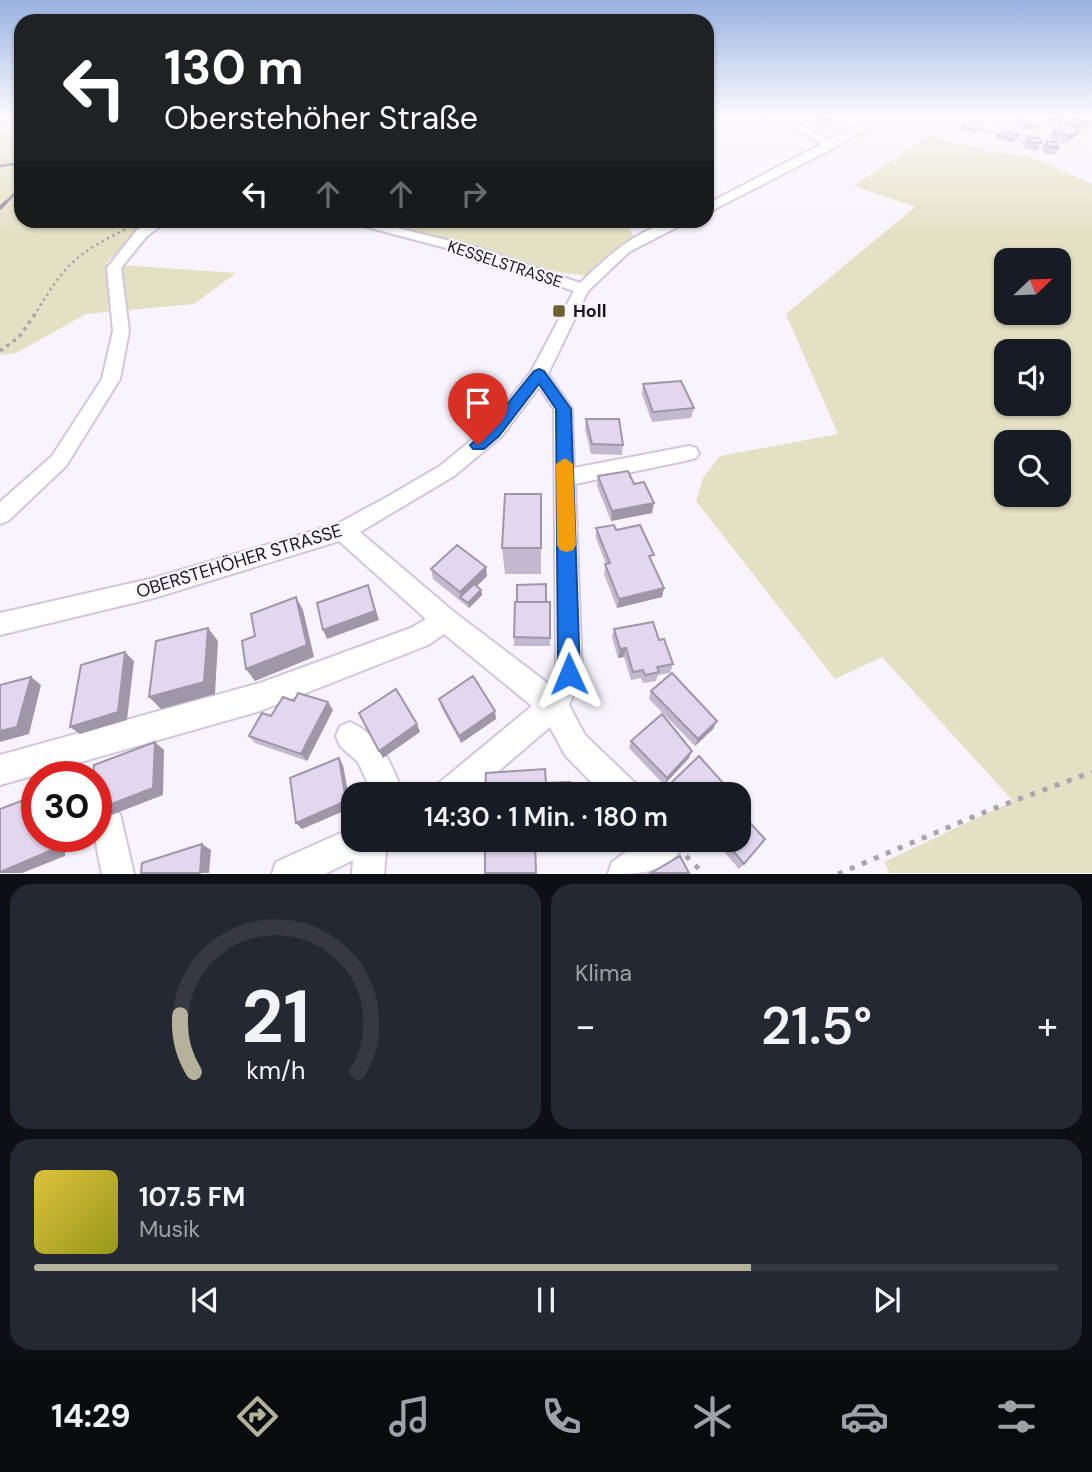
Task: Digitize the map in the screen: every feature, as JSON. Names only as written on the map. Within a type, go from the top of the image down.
[{"type":"street","points":[[714,205],[809,157]]},
{"type":"street","points":[[0,515],[59,461],[111,380],[121,331],[114,268],[142,233],[150,228]]},
{"type":"street","name":"KESSELSTRASSE","points":[[379,228],[474,251],[582,289]]},
{"type":"street","name":"OBERSTEHÖHER STRASSE","points":[[0,624],[154,588],[343,531],[447,471],[494,432],[539,374],[582,289],[624,249],[668,228]]},
{"type":"street","points":[[464,782],[554,706],[569,674],[563,409],[539,374]]},
{"type":"street","points":[[565,478],[689,453]]},
{"type":"street","points":[[343,531],[445,620],[554,706],[575,745],[612,782]]},
{"type":"street","points":[[0,770],[260,697],[419,637],[445,620]]},
{"type":"street","points":[[350,736],[368,752],[382,782]]},
{"type":"street","points":[[112,841],[118,873]]},
{"type":"street","points":[[288,873],[341,849]]},
{"type":"street","points":[[369,873],[370,852]]},
{"type":"street","points":[[624,873],[682,852]]},
{"type":"path","points":[[0,351],[7,349],[17,338],[68,263],[128,228]]},
{"type":"path","points":[[838,873],[987,811],[1092,772]]},
{"type":"shaded area","points":[[0,157],[14,157],[14,228],[140,228],[106,264],[236,273],[194,304],[86,314],[16,353],[0,355]]},
{"type":"shaded area","points":[[897,157],[1031,157],[1092,184],[1092,873],[890,873],[884,862],[1013,801],[882,657],[835,679],[696,501],[703,478],[720,456],[838,434],[786,314],[915,207],[853,186]]},
{"type":"shaded area","points":[[389,228],[630,228],[634,237],[590,276],[535,268]]},
{"type":"building","points":[[681,381],[694,408],[653,412],[643,384]]},
{"type":"building","points":[[586,419],[619,419],[623,445],[592,444]]},
{"type":"building","points":[[628,471],[634,484],[644,482],[654,503],[612,511],[598,476]]},
{"type":"building","points":[[505,494],[541,494],[541,548],[502,548]]},
{"type":"building","points":[[614,525],[616,530],[640,525],[654,555],[649,556],[664,588],[619,599],[605,564],[610,563],[596,528]]},
{"type":"building","points":[[457,545],[486,567],[460,592],[431,569]]},
{"type":"building","points":[[474,584],[481,590],[468,603],[460,597]]},
{"type":"building","points":[[546,584],[546,602],[517,602],[517,585]]},
{"type":"building","points":[[368,585],[375,611],[323,630],[317,603]]},
{"type":"building","points":[[296,597],[307,645],[246,669],[242,641],[255,636],[251,614]]},
{"type":"building","points":[[515,602],[550,602],[550,638],[514,637]]},
{"type":"building","points":[[653,622],[659,640],[664,639],[673,664],[657,667],[659,672],[645,675],[643,670],[633,672],[626,648],[620,649],[614,629]]},
{"type":"building","points":[[208,628],[204,682],[149,697],[156,641]]},
{"type":"building","points":[[125,652],[118,712],[70,727],[81,665]]},
{"type":"building","points":[[672,673],[717,721],[698,739],[651,691]]},
{"type":"building","points":[[473,676],[495,711],[459,736],[439,699]]},
{"type":"building","points":[[31,677],[17,727],[0,731],[0,685]]},
{"type":"building","points":[[396,689],[417,724],[379,751],[359,713]]},
{"type":"building","points":[[298,693],[328,702],[301,754],[249,736],[262,713],[271,716],[283,697],[294,701]]},
{"type":"building","points":[[662,714],[692,751],[667,778],[631,741]]},
{"type":"building","points":[[155,742],[153,788],[112,804],[112,761],[105,761]]},
{"type":"building","points":[[699,756],[722,782],[672,782]]},
{"type":"building","points":[[339,758],[343,782],[341,803],[296,823],[290,778]]},
{"type":"building","points":[[545,769],[546,782],[486,782],[486,773]]},
{"type":"building","points":[[21,801],[21,852],[47,852],[0,872],[0,809]]},
{"type":"building","points":[[751,824],[765,839],[744,864],[734,852],[751,852]]},
{"type":"building","points":[[202,844],[200,873],[141,873],[142,863]]},
{"type":"building","points":[[485,852],[535,852],[536,873],[485,873]]},
{"type":"building","points":[[680,856],[689,873],[651,873]]},
{"type":"waterway","points":[[0,166],[14,164]]},
{"type":"waterway","points":[[4,204],[14,195]]},
{"type":"waterway","points":[[0,208],[4,204]]},
{"type":"slow traffic","points":[[565,464],[567,545]]},
{"type":"place","name":"Holl","points":[[559,311]]},
{"type":"route","points":[[478,445],[494,432],[539,374],[563,409],[569,674]]}]
